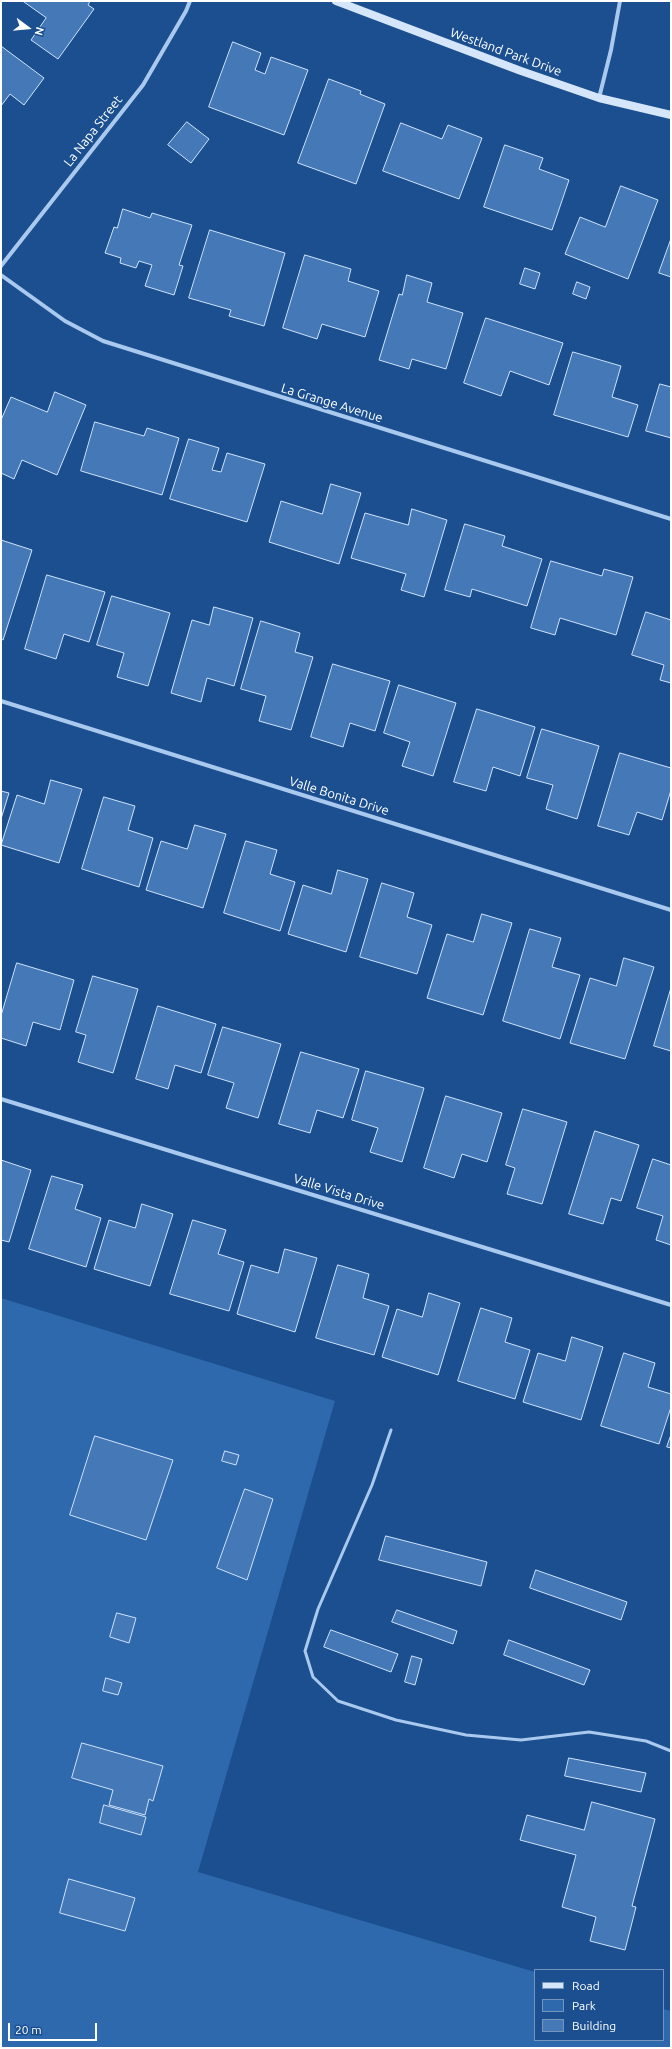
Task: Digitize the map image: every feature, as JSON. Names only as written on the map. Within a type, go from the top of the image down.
[{"type":"street","name":"La Napa Street","points":[[1,266],[142,85],[186,11],[190,1]]},
{"type":"street","name":"Westland Park Drive","points":[[336,1],[521,71],[599,98],[671,115]]},
{"type":"street","points":[[599,98],[611,50],[620,1]]},
{"type":"street","name":"La Grange Avenue","points":[[1,275],[65,321],[103,341],[671,519]]},
{"type":"street","name":"Valle Bonita Drive","points":[[1,702],[671,910]]},
{"type":"street","name":"Valle Vista Drive","points":[[1,1098],[671,1305]]},
{"type":"lane","points":[[391,1430],[372,1485],[318,1609],[305,1652],[313,1676],[338,1701],[396,1720],[466,1735],[521,1740],[589,1732],[646,1741],[671,1751]]},
{"type":"green space","points":[[1,1298],[335,1401],[198,1872],[534,1972],[534,2041],[664,2041],[664,2009],[671,2011],[671,2048],[1,2048]]},
{"type":"building","points":[[23,1],[90,1],[88,5],[94,9],[58,59],[31,40],[46,18]]},
{"type":"building","points":[[233,42],[261,53],[255,70],[265,74],[271,57],[308,70],[284,135],[209,107]]},
{"type":"building","points":[[1,46],[44,78],[24,105],[10,94],[1,106]]},
{"type":"building","points":[[329,79],[361,91],[360,94],[385,104],[356,184],[298,163]]},
{"type":"building","points":[[187,122],[209,139],[191,163],[168,145]]},
{"type":"building","points":[[401,123],[442,139],[448,125],[482,138],[459,199],[383,171]]},
{"type":"building","points":[[505,145],[543,158],[539,169],[569,180],[552,230],[484,207]]},
{"type":"building","points":[[621,186],[658,200],[628,279],[565,254],[580,217],[605,227]]},
{"type":"building","points":[[123,209],[150,218],[152,213],[192,225],[179,265],[183,266],[174,295],[145,286],[152,265],[139,261],[136,268],[120,263],[121,258],[105,253],[114,227],[117,228]]},
{"type":"building","points":[[210,230],[285,253],[264,326],[229,316],[231,310],[189,298]]},
{"type":"building","points":[[671,239],[671,277],[659,273]]},
{"type":"building","points":[[305,255],[351,269],[348,281],[379,291],[365,337],[322,324],[317,339],[283,328]]},
{"type":"building","points":[[525,268],[540,273],[535,289],[520,284]]},
{"type":"building","points":[[407,275],[432,283],[427,302],[463,313],[446,369],[412,359],[409,369],[379,360],[399,294],[402,295]]},
{"type":"building","points":[[577,282],[590,287],[586,299],[573,294]]},
{"type":"building","points":[[486,318],[563,343],[549,385],[510,371],[501,396],[464,383]]},
{"type":"building","points":[[573,352],[621,366],[612,397],[638,405],[628,437],[554,415]]},
{"type":"building","points":[[660,384],[671,387],[671,438],[646,431]]},
{"type":"building","points":[[55,392],[86,405],[57,475],[22,460],[14,479],[1,473],[1,420],[11,397],[47,412]]},
{"type":"building","points":[[95,422],[144,436],[147,428],[179,438],[162,495],[81,471]]},
{"type":"building","points":[[189,439],[219,448],[212,470],[221,472],[227,453],[265,464],[247,522],[170,499]]},
{"type":"building","points":[[331,484],[361,493],[339,564],[269,542],[281,501],[322,514]]},
{"type":"building","points":[[412,509],[447,520],[424,597],[401,590],[406,574],[351,558],[365,513],[408,525]]},
{"type":"building","points":[[465,524],[505,536],[502,546],[542,559],[527,606],[472,589],[470,597],[445,590]]},
{"type":"building","points":[[1,540],[32,550],[3,640],[1,639]]},
{"type":"building","points":[[551,561],[602,576],[604,569],[633,577],[616,635],[560,618],[555,635],[531,628]]},
{"type":"building","points":[[47,575],[105,592],[89,642],[64,634],[56,659],[25,649]]},
{"type":"building","points":[[112,596],[170,613],[148,686],[117,677],[124,653],[97,645]]},
{"type":"building","points":[[214,607],[253,618],[234,686],[207,678],[201,702],[171,693],[192,620],[209,625]]},
{"type":"building","points":[[646,612],[671,620],[671,683],[660,680],[664,665],[632,655]]},
{"type":"building","points":[[261,621],[300,633],[295,652],[313,657],[291,730],[259,721],[266,696],[241,689]]},
{"type":"building","points":[[333,664],[390,681],[375,731],[350,723],[343,747],[311,737]]},
{"type":"building","points":[[399,685],[456,703],[433,776],[402,766],[410,742],[384,733]]},
{"type":"building","points":[[477,709],[535,727],[520,776],[493,767],[486,791],[454,782]]},
{"type":"building","points":[[542,729],[599,746],[577,819],[546,809],[553,785],[527,778]]},
{"type":"building","points":[[620,753],[671,768],[671,790],[662,820],[637,812],[629,835],[598,826]]},
{"type":"building","points":[[51,780],[82,789],[59,863],[1,845],[17,795],[44,804]]},
{"type":"building","points":[[1,791],[9,793],[1,819]]},
{"type":"building","points":[[104,797],[135,806],[128,830],[153,838],[139,887],[82,869]]},
{"type":"building","points":[[195,825],[226,834],[203,908],[146,890],[161,841],[187,849]]},
{"type":"building","points":[[246,841],[277,850],[270,874],[295,882],[280,931],[224,913]]},
{"type":"building","points":[[338,870],[368,879],[346,952],[288,934],[303,885],[331,894]]},
{"type":"building","points":[[382,883],[414,893],[407,917],[432,925],[417,974],[360,957]]},
{"type":"building","points":[[482,914],[512,923],[483,1015],[427,998],[447,934],[473,942]]},
{"type":"building","points":[[530,929],[561,938],[552,967],[580,975],[560,1039],[503,1021]]},
{"type":"building","points":[[624,958],[654,967],[625,1059],[570,1043],[590,978],[616,986]]},
{"type":"building","points":[[17,963],[74,980],[60,1030],[33,1022],[26,1046],[1,1038],[1,1016]]},
{"type":"building","points":[[93,976],[138,989],[113,1073],[78,1062],[86,1035],[76,1032]]},
{"type":"building","points":[[671,988],[671,1051],[654,1046]]},
{"type":"building","points":[[158,1006],[216,1024],[201,1073],[175,1065],[168,1089],[136,1079]]},
{"type":"building","points":[[223,1027],[281,1044],[258,1118],[226,1108],[234,1083],[208,1075]]},
{"type":"building","points":[[301,1052],[359,1069],[343,1118],[317,1110],[310,1133],[279,1124]]},
{"type":"building","points":[[366,1071],[424,1088],[402,1162],[370,1152],[378,1128],[352,1120]]},
{"type":"building","points":[[446,1096],[502,1113],[487,1162],[462,1154],[454,1178],[424,1168]]},
{"type":"building","points":[[523,1109],[567,1122],[542,1204],[507,1194],[515,1168],[506,1165]]},
{"type":"building","points":[[595,1131],[639,1145],[621,1201],[611,1198],[603,1224],[569,1214]]},
{"type":"building","points":[[653,1159],[671,1165],[671,1245],[656,1240],[663,1216],[637,1208]]},
{"type":"building","points":[[1,1160],[31,1170],[9,1242],[1,1240]]},
{"type":"building","points":[[52,1176],[83,1185],[75,1209],[101,1218],[86,1267],[29,1249]]},
{"type":"building","points":[[142,1204],[173,1214],[150,1286],[94,1269],[109,1220],[135,1228]]},
{"type":"building","points":[[193,1220],[226,1230],[218,1254],[244,1262],[229,1311],[170,1294]]},
{"type":"building","points":[[285,1249],[317,1258],[295,1332],[237,1314],[251,1265],[278,1273]]},
{"type":"building","points":[[338,1265],[369,1274],[363,1298],[389,1306],[374,1355],[316,1338]]},
{"type":"building","points":[[429,1293],[460,1303],[438,1375],[382,1357],[397,1309],[422,1317]]},
{"type":"building","points":[[481,1308],[512,1318],[505,1342],[530,1350],[515,1399],[458,1381]]},
{"type":"building","points":[[572,1337],[603,1347],[581,1420],[523,1402],[538,1353],[565,1361]]},
{"type":"building","points":[[624,1353],[655,1363],[648,1387],[671,1394],[671,1407],[659,1444],[601,1426]]},
{"type":"building","points":[[671,1435],[671,1448],[667,1447]]},
{"type":"building","points":[[95,1436],[173,1460],[146,1540],[70,1515]]},
{"type":"building","points":[[225,1451],[239,1455],[236,1465],[222,1461]]},
{"type":"building","points":[[245,1489],[273,1499],[247,1580],[217,1568]]},
{"type":"building","points":[[386,1536],[487,1562],[481,1586],[379,1560]]},
{"type":"building","points":[[536,1570],[627,1602],[621,1620],[530,1588]]},
{"type":"building","points":[[397,1610],[457,1631],[453,1644],[392,1622]]},
{"type":"building","points":[[117,1613],[136,1618],[129,1643],[110,1637]]},
{"type":"building","points":[[331,1630],[398,1654],[391,1672],[324,1647]]},
{"type":"building","points":[[509,1640],[590,1670],[584,1685],[504,1655]]},
{"type":"building","points":[[412,1656],[422,1659],[415,1685],[405,1682]]},
{"type":"building","points":[[106,1678],[122,1683],[118,1695],[103,1691]]},
{"type":"building","points":[[82,1743],[163,1766],[153,1801],[149,1799],[145,1815],[109,1805],[113,1790],[72,1778]]},
{"type":"building","points":[[569,1758],[646,1773],[641,1792],[565,1776]]},
{"type":"building","points":[[592,1802],[655,1819],[632,1906],[636,1907],[625,1950],[590,1941],[596,1917],[562,1907],[576,1855],[520,1840],[527,1815],[584,1830]]},
{"type":"building","points":[[104,1805],[146,1817],[141,1835],[100,1823]]},
{"type":"building","points":[[69,1879],[135,1898],[125,1931],[60,1913]]}]
